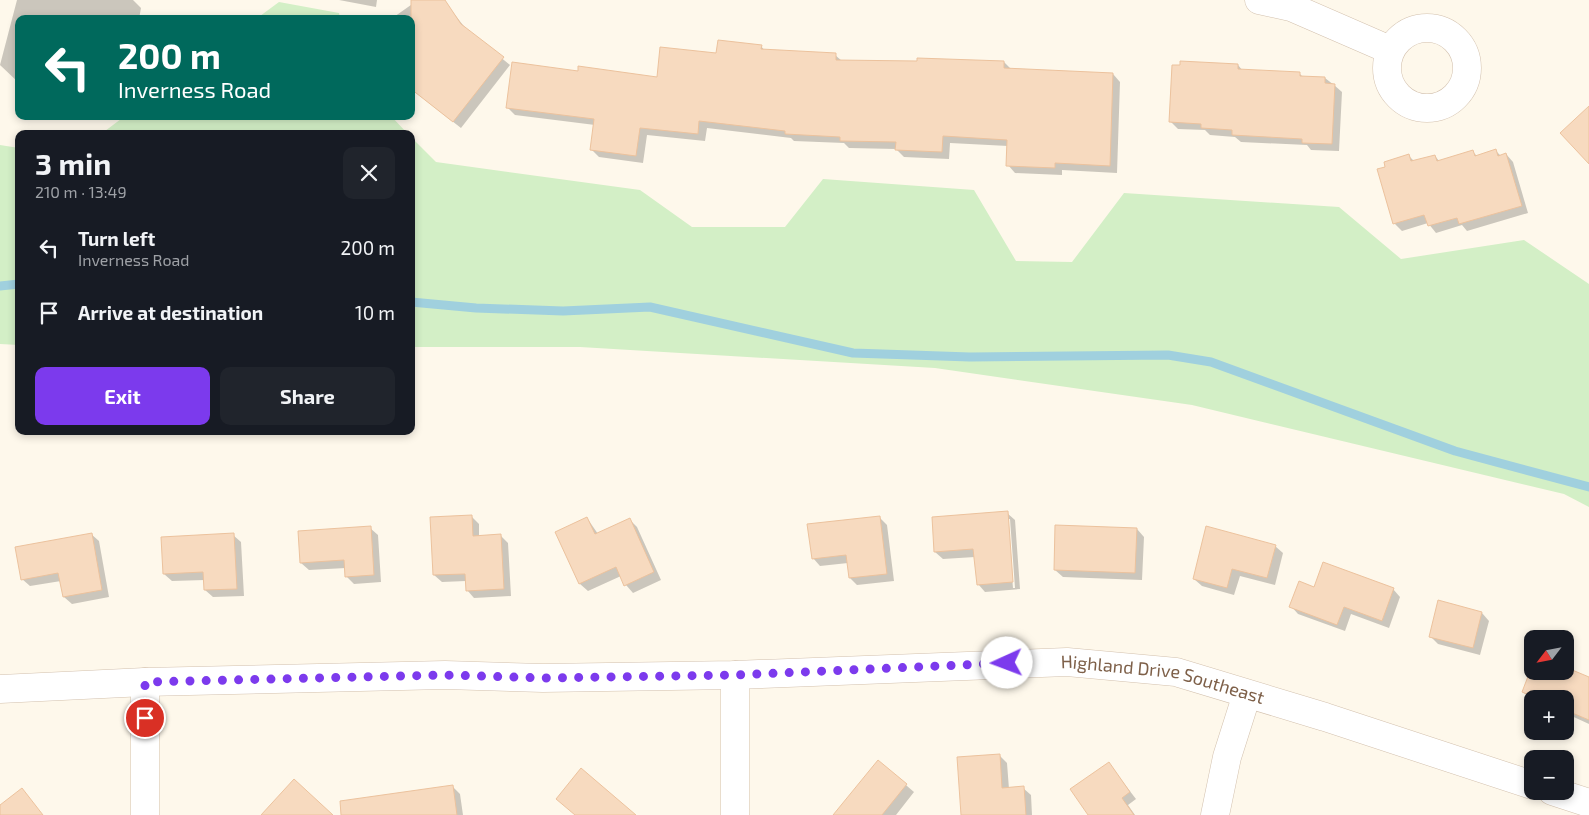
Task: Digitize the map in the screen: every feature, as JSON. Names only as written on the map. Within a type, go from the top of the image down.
[{"type":"street","points":[[1259,0],[1291,7],[1390,50]]},
{"type":"street","name":"Highland Drive Southeast","points":[[0,689],[145,682],[445,675],[543,678],[735,675],[1067,662],[1159,669],[1247,694],[1524,782]]},
{"type":"street","points":[[735,675],[735,815]]},
{"type":"street","points":[[145,682],[145,815]]},
{"type":"street","points":[[1215,815],[1226,758],[1247,694]]},
{"type":"street","points":[[1574,798],[1589,803]]},
{"type":"green space","points":[[279,2],[339,13],[339,15],[261,15]]},
{"type":"green space","points":[[120,120],[395,120],[404,130],[106,130]]},
{"type":"green space","points":[[415,141],[436,162],[640,190],[692,227],[785,227],[823,179],[974,190],[1016,261],[1072,262],[1124,193],[1339,207],[1401,259],[1524,240],[1589,284],[1589,507],[1564,494],[1192,405],[935,368],[580,347],[415,347]]},
{"type":"green space","points":[[0,145],[15,147],[15,345],[0,344]]},
{"type":"building","points":[[411,0],[445,0],[461,24],[504,57],[453,122],[415,92],[415,15],[411,15]]},
{"type":"building","points":[[718,40],[762,45],[761,49],[836,53],[836,60],[917,61],[917,58],[1004,61],[1004,68],[1113,73],[1110,166],[1055,163],[1055,168],[1006,166],[1007,140],[943,136],[942,152],[895,150],[896,142],[840,141],[840,137],[785,134],[785,131],[699,121],[698,134],[640,128],[636,156],[590,150],[594,119],[506,108],[512,62],[578,71],[578,66],[657,77],[660,47],[716,53]]},
{"type":"building","points":[[1180,61],[1238,64],[1238,69],[1300,72],[1300,76],[1325,77],[1325,83],[1335,84],[1332,144],[1302,143],[1302,139],[1232,135],[1232,130],[1201,128],[1201,124],[1169,122],[1172,65],[1180,65]]},
{"type":"building","points":[[1589,106],[1589,164],[1560,133]]},
{"type":"building","points":[[1496,149],[1498,156],[1506,153],[1522,206],[1459,224],[1457,218],[1428,226],[1424,215],[1393,224],[1377,169],[1385,167],[1384,162],[1409,154],[1411,161],[1435,155],[1437,161],[1473,150],[1475,156]]},
{"type":"building","points":[[1008,511],[1013,582],[977,585],[973,549],[934,552],[932,517]]},
{"type":"building","points":[[472,515],[473,536],[501,534],[504,589],[466,591],[465,574],[433,575],[430,517]]},
{"type":"building","points":[[880,516],[887,574],[849,578],[846,555],[812,559],[807,524]]},
{"type":"building","points":[[587,517],[595,534],[630,518],[654,572],[624,586],[616,567],[579,584],[555,532]]},
{"type":"building","points":[[1055,525],[1137,528],[1135,573],[1054,570]]},
{"type":"building","points":[[371,526],[374,575],[345,577],[344,560],[300,563],[298,531]]},
{"type":"building","points":[[1206,526],[1276,545],[1267,578],[1232,569],[1227,588],[1193,579]]},
{"type":"building","points":[[92,533],[102,590],[63,597],[58,573],[21,580],[15,547]]},
{"type":"building","points":[[234,533],[237,589],[204,590],[203,572],[163,574],[161,537]]},
{"type":"building","points":[[1323,562],[1394,588],[1382,621],[1344,607],[1337,625],[1289,607],[1299,581],[1314,587]]},
{"type":"building","points":[[1438,600],[1482,612],[1473,648],[1429,637]]},
{"type":"building","points":[[1574,671],[1589,677],[1589,720],[1574,714],[1574,690],[1524,690],[1524,693],[1522,692],[1527,680],[1574,680]]},
{"type":"building","points":[[1000,754],[1002,788],[1024,786],[1026,815],[961,815],[957,757]]},
{"type":"building","points":[[878,760],[907,784],[882,815],[833,815]]},
{"type":"building","points":[[1109,762],[1130,792],[1122,798],[1134,815],[1088,815],[1070,789]]},
{"type":"building","points":[[581,768],[636,815],[575,815],[556,799]]},
{"type":"building","points":[[294,779],[333,815],[261,815]]},
{"type":"building","points":[[453,785],[457,815],[341,815],[340,801]]},
{"type":"building","points":[[22,788],[43,815],[0,815],[0,805]]},
{"type":"waterway","points":[[0,286],[15,284]]},
{"type":"waterway","points":[[415,302],[476,308],[563,311],[650,307],[853,353],[970,357],[1168,355],[1211,362],[1455,451],[1589,487]]},
{"type":"route","points":[[145,718],[145,682],[445,675],[543,678],[735,675],[1007,663]]}]
